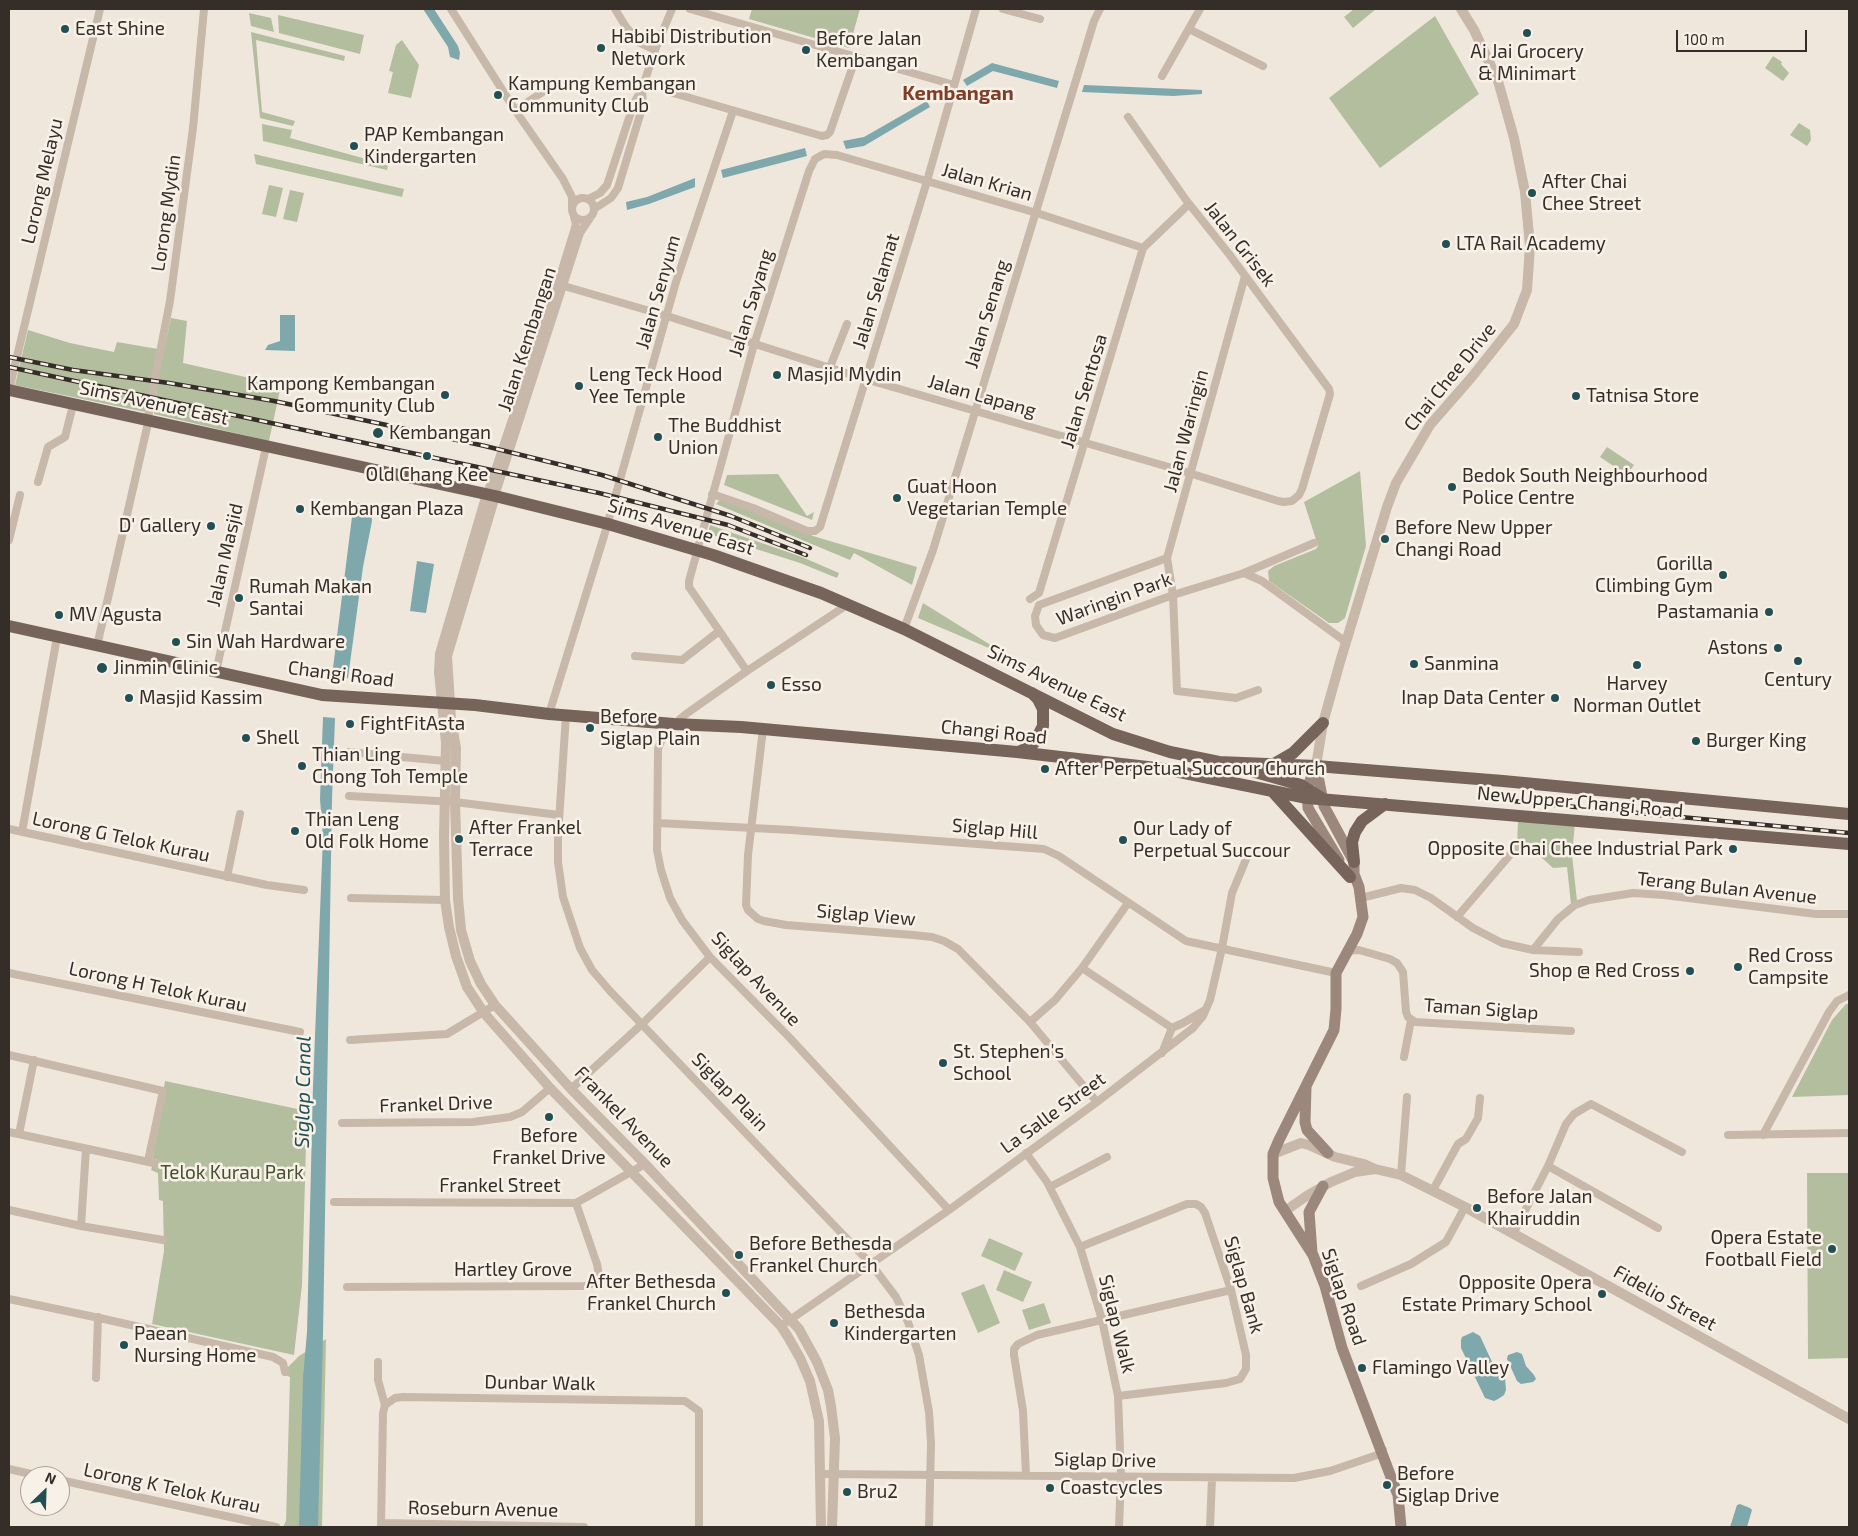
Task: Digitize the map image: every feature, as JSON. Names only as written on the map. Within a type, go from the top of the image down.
[{"type":"main road","name":"Sims Avenue East","points":[[9,390],[491,495],[608,524],[790,581],[904,629],[1113,734],[1170,752],[1219,762],[1316,766]]},
{"type":"main road","name":"Changi Road","points":[[9,626],[322,694],[674,724],[762,729],[1017,752],[1166,769],[1273,792],[1307,793]]},
{"type":"main road","points":[[1017,752],[1025,750],[1034,743],[1044,726],[1043,709],[1038,699],[1030,691]]},
{"type":"main road","points":[[1271,764],[1283,760],[1293,753],[1323,724]]},
{"type":"main road","points":[[1219,762],[1322,798]]},
{"type":"main road","points":[[1316,766],[1307,793],[1308,808],[1360,893]]},
{"type":"main road","name":"Siglap Road","points":[[1316,766],[1322,798],[1328,815],[1354,862],[1354,874],[1363,911],[1362,922],[1347,951],[1333,972],[1335,1024],[1329,1041],[1306,1083],[1273,1154],[1274,1187],[1279,1202],[1312,1255],[1325,1286],[1342,1348],[1398,1495],[1401,1527]]},
{"type":"main road","name":"New Upper Changi Road","points":[[1316,766],[1503,781],[1849,814]]},
{"type":"main road","points":[[1273,792],[1350,877]]},
{"type":"main road","name":"New Upper Changi Road","points":[[1322,798],[1849,844]]},
{"type":"main road","points":[[1354,862],[1352,842],[1355,832],[1362,821],[1384,804]]},
{"type":"main road","points":[[1306,1083],[1305,1122],[1308,1130],[1328,1153]]},
{"type":"main road","points":[[1312,1255],[1309,1212],[1323,1186]]},
{"type":"street","name":"Lorong Melayu","points":[[9,390],[100,9]]},
{"type":"street","name":"Lorong Mydin","points":[[97,646],[149,420],[154,383],[172,291],[193,128],[204,9]]},
{"type":"street","points":[[450,9],[562,179],[572,198],[572,206]]},
{"type":"street","points":[[615,9],[626,27],[640,43],[655,50]]},
{"type":"street","name":"Jalan Kembangan","points":[[446,704],[440,672],[440,654],[576,224],[572,206],[575,201],[600,193],[606,185],[634,103],[642,89],[655,50],[672,9]]},
{"type":"street","points":[[690,9],[954,85]]},
{"type":"street","name":"Jalan Selamat","points":[[712,494],[753,508],[807,531],[815,531],[820,527],[927,182],[976,9]]},
{"type":"street","points":[[1003,9],[1040,19]]},
{"type":"street","name":"Jalan Senang","points":[[904,629],[933,550],[1094,21],[1100,9]]},
{"type":"street","points":[[1162,76],[1200,9]]},
{"type":"street","name":"Chai Chee Drive","points":[[1316,766],[1323,724],[1346,642],[1387,506],[1396,483],[1430,425],[1514,324],[1527,290],[1530,246],[1524,192],[1514,138],[1498,81],[1474,30],[1461,9]]},
{"type":"street","points":[[1189,29],[1263,66]]},
{"type":"street","points":[[673,93],[822,136],[827,135],[838,111],[856,57]]},
{"type":"street","points":[[515,110],[557,83]]},
{"type":"street","name":"Jalan Kembangan","points":[[491,495],[564,286],[580,233],[593,215],[594,209],[611,198],[618,188],[643,105],[642,89]]},
{"type":"street","name":"Jalan Senyum","points":[[549,714],[608,524],[667,316],[733,111]]},
{"type":"street","name":"Jalan Grisek","points":[[1128,117],[1189,204],[1330,389],[1318,441],[1301,492],[1292,501],[1278,501]]},
{"type":"street","name":"Jalan Krian","points":[[820,156],[837,155],[1036,213],[1143,248]]},
{"type":"street","name":"Jalan Sayang","points":[[747,672],[689,587],[712,494],[755,343],[809,171],[815,159],[820,156]]},
{"type":"street","points":[[562,179],[584,199],[592,203],[594,209]]},
{"type":"street","name":"Jalan Sentosa","points":[[1030,598],[1039,594],[1143,248],[1189,204]]},
{"type":"street","points":[[574,217],[580,220],[590,218]]},
{"type":"street","name":"Jalan Waringin","points":[[1245,276],[1167,558],[1172,595],[1177,691],[1236,698],[1258,690]]},
{"type":"street","name":"Jalan Lapang","points":[[564,286],[755,343],[865,379],[1190,473],[1278,501]]},
{"type":"street","points":[[830,367],[847,324]]},
{"type":"street","points":[[38,482],[48,447],[65,437],[73,405]]},
{"type":"street","name":"Jalan Masjid","points":[[216,672],[266,447]]},
{"type":"street","points":[[9,540],[20,495]]},
{"type":"street","name":"Waringin Park","points":[[1167,558],[1039,605],[1035,616],[1036,625],[1043,635],[1055,638],[1172,595],[1244,573],[1314,543]]},
{"type":"street","points":[[1244,573],[1262,582],[1346,642]]},
{"type":"street","points":[[674,724],[847,605]]},
{"type":"street","points":[[635,656],[682,660],[718,632]]},
{"type":"street","points":[[22,832],[57,637]]},
{"type":"street","name":"Frankel Avenue","points":[[446,704],[445,761],[461,930],[470,961],[481,984],[495,1005],[571,1089],[645,1164],[791,1319],[812,1351],[828,1390],[835,1438],[832,1527]]},
{"type":"street","name":"Frankel Avenue","points":[[446,704],[456,748],[450,802],[445,900],[456,956],[467,987],[484,1013],[550,1088],[781,1326],[800,1358],[814,1395],[820,1435],[821,1527]]},
{"type":"street","name":"Siglap Plain","points":[[566,715],[558,845],[561,884],[571,923],[580,948],[592,970],[603,983],[871,1264],[900,1304],[919,1355],[930,1427],[929,1527]]},
{"type":"street","name":"Siglap Avenue","points":[[674,724],[662,736],[658,749],[657,850],[670,898],[682,920],[710,956],[789,1037],[949,1210]]},
{"type":"street","name":"Siglap View","points":[[762,729],[751,827],[746,905],[748,910],[758,919],[786,925],[932,937],[944,941],[958,949],[1030,1022],[1097,1102]]},
{"type":"street","points":[[350,752],[445,761]]},
{"type":"street","points":[[349,796],[450,802],[559,815]]},
{"type":"street","name":"Lorong G Telok Kurau","points":[[227,877],[240,814]]},
{"type":"street","name":"Siglap Hill","points":[[658,823],[751,827],[1044,849],[1059,856],[1186,941],[1333,972]]},
{"type":"street","name":"Lorong G Telok Kurau","points":[[9,829],[227,877],[304,890]]},
{"type":"street","points":[[1457,917],[1516,848]]},
{"type":"street","name":"La Salle Street","points":[[781,1326],[949,1210],[1097,1102],[1193,1028],[1204,1016],[1222,948],[1232,893],[1247,857]]},
{"type":"street","points":[[1360,893],[1401,888],[1408,889],[1422,893],[1492,939],[1512,946],[1533,950],[1579,952]]},
{"type":"street","name":"Terang Bulan Avenue","points":[[1533,950],[1558,919],[1575,905],[1589,900],[1633,893],[1664,895],[1816,914],[1849,914]]},
{"type":"street","points":[[351,898],[445,900]]},
{"type":"street","points":[[1030,1022],[1054,1000],[1082,968],[1128,903]]},
{"type":"street","name":"Taman Siglap","points":[[1347,951],[1359,950],[1390,959],[1397,963],[1403,972],[1406,1012],[1411,1020],[1426,1024],[1572,1031]]},
{"type":"street","points":[[571,1089],[642,1024],[710,956]]},
{"type":"street","points":[[1082,968],[1172,1028]]},
{"type":"street","name":"Lorong H Telok Kurau","points":[[9,973],[300,1032]]},
{"type":"street","points":[[1763,1135],[1829,1012],[1837,1001],[1849,995]]},
{"type":"street","points":[[350,1040],[447,1034],[495,1005]]},
{"type":"street","points":[[1162,1053],[1172,1028],[1206,1009]]},
{"type":"street","points":[[1404,1057],[1411,1020]]},
{"type":"street","points":[[9,1055],[163,1091],[152,1162],[9,1132]]},
{"type":"street","points":[[19,1134],[34,1060]]},
{"type":"street","name":"Frankel Drive","points":[[342,1123],[473,1122],[510,1117],[522,1112],[550,1088]]},
{"type":"street","points":[[1401,1175],[1407,1097]]},
{"type":"street","points":[[1433,1190],[1458,1144],[1466,1139],[1478,1118],[1480,1098]]},
{"type":"street","points":[[1513,1234],[1548,1166],[1569,1119],[1591,1104],[1682,1152]]},
{"type":"street","points":[[1728,1135],[1849,1132]]},
{"type":"street","name":"Fidelio Street","points":[[1273,1154],[1301,1143],[1309,1144],[1354,1167],[1401,1175],[1465,1206],[1849,1418]]},
{"type":"street","points":[[81,1226],[86,1149]]},
{"type":"street","name":"Siglap Walk","points":[[1026,1154],[1050,1187],[1080,1247],[1102,1320],[1118,1396],[1121,1476],[1119,1527]]},
{"type":"street","points":[[1050,1187],[1107,1157]]},
{"type":"street","name":"Frankel Street","points":[[334,1202],[576,1203],[645,1164]]},
{"type":"street","points":[[1548,1166],[1658,1228]]},
{"type":"street","name":"Fidelio Street","points":[[1285,1211],[1354,1167]]},
{"type":"street","name":"Hartley Grove","points":[[347,1287],[586,1286],[595,1282],[599,1275],[576,1203]]},
{"type":"street","name":"Siglap Bank","points":[[1080,1247],[1187,1204],[1196,1204],[1205,1213],[1231,1290],[1246,1355],[1246,1369],[1240,1379],[1226,1383],[1118,1396]]},
{"type":"street","points":[[1361,1286],[1411,1264],[1446,1242],[1465,1206]]},
{"type":"street","points":[[9,1210],[81,1226],[163,1240]]},
{"type":"street","points":[[1026,1475],[1023,1411],[1014,1355],[1014,1349],[1018,1344],[1037,1335],[1231,1290]]},
{"type":"street","points":[[9,1299],[273,1357],[283,1363],[285,1372]]},
{"type":"street","points":[[96,1378],[98,1318]]},
{"type":"street","points":[[378,1362],[378,1380],[385,1405],[383,1413],[381,1525]]},
{"type":"street","name":"Dunbar Walk","points":[[385,1405],[395,1398],[403,1397],[685,1401],[699,1411],[699,1527]]},
{"type":"street","name":"Siglap Drive","points":[[820,1474],[1294,1478],[1311,1476],[1383,1453],[1382,1450]]},
{"type":"street","points":[[1210,1527],[1212,1478]]},
{"type":"street","name":"Lorong K Telok Kurau","points":[[70,1482],[276,1527]]},
{"type":"street","name":"Roseburn Avenue","points":[[381,1525],[584,1527]]},
{"type":"green space","points":[[752,9],[860,9],[849,48],[749,19]]},
{"type":"green space","points":[[1354,9],[1376,9],[1353,28],[1344,17]]},
{"type":"green space","points":[[249,13],[271,18],[274,32],[251,26]]},
{"type":"green space","points":[[278,15],[364,35],[360,54],[279,33]]},
{"type":"green space","points":[[1435,16],[1479,94],[1380,168],[1329,98]]},
{"type":"green space","points":[[251,32],[345,56],[344,61],[256,40],[262,112],[295,121],[293,126],[260,118]]},
{"type":"green space","points":[[402,40],[419,65],[411,98],[388,93],[393,72],[389,71],[396,45]]},
{"type":"green space","points":[[1773,56],[1782,62],[1781,64],[1789,73],[1783,81],[1765,68]]},
{"type":"green space","points":[[1799,123],[1810,130],[1811,140],[1807,146],[1790,135]]},
{"type":"green space","points":[[262,124],[292,130],[290,138],[388,165],[387,170],[263,141]]},
{"type":"green space","points":[[254,154],[404,189],[402,197],[256,164]]},
{"type":"green space","points":[[269,185],[283,188],[276,217],[262,214]]},
{"type":"green space","points":[[290,190],[304,193],[297,222],[283,219]]},
{"type":"green space","points":[[171,318],[187,321],[183,363],[281,385],[269,441],[154,414],[158,378]]},
{"type":"green space","points":[[28,330],[70,343],[114,352],[117,342],[158,349],[145,412],[15,385]]},
{"type":"green space","points":[[1607,447],[1634,465],[1627,475],[1600,457]]},
{"type":"green space","points":[[1360,471],[1366,546],[1345,618],[1338,623],[1329,623],[1269,581],[1268,571],[1274,566],[1316,549],[1318,546],[1304,502]]},
{"type":"green space","points":[[778,474],[807,516],[814,512],[812,520],[724,485],[727,475]]},
{"type":"green space","points":[[720,500],[754,510],[813,536],[917,567],[912,585],[854,553],[850,560],[716,504]]},
{"type":"green space","points":[[710,525],[802,557],[839,573],[837,578],[800,563],[709,534]]},
{"type":"green space","points":[[923,603],[1010,657],[918,618]]},
{"type":"green space","points":[[1518,819],[1575,823],[1572,855],[1577,901],[1571,904],[1567,867],[1553,868],[1532,849],[1517,848]]},
{"type":"green space","points":[[1846,1004],[1849,1004],[1849,1095],[1792,1097],[1832,1020]]},
{"type":"green space","name":"Telok Kurau Park","points":[[165,1081],[307,1111],[302,1285],[294,1355],[152,1324],[164,1251],[163,1201],[159,1200],[158,1173],[151,1170],[152,1167],[156,1167],[158,1160],[153,1159],[153,1157]]},
{"type":"green space","points":[[1807,1173],[1849,1173],[1849,1358],[1808,1359]]},
{"type":"green space","points":[[989,1238],[1023,1253],[1015,1271],[981,1256]]},
{"type":"green space","points":[[1004,1270],[1032,1282],[1023,1302],[996,1290]]},
{"type":"green space","points":[[984,1284],[1000,1323],[978,1333],[961,1293]]},
{"type":"green space","points":[[1044,1303],[1051,1323],[1029,1330],[1022,1310]]},
{"type":"green space","points":[[326,1339],[322,1527],[283,1527],[286,1521],[290,1377],[285,1375],[286,1369],[299,1356]]},
{"type":"water","points":[[423,9],[434,9],[458,46],[459,60],[450,57],[448,47]]},
{"type":"water","points":[[992,63],[1059,81],[1057,88],[993,71],[967,86],[963,80]]},
{"type":"water","points":[[1084,85],[1202,90],[1202,94],[1173,96],[1082,92]]},
{"type":"water","points":[[927,101],[930,107],[864,146],[846,149],[843,141],[864,137]]},
{"type":"water","points":[[805,148],[807,156],[723,178],[721,170]]},
{"type":"water","points":[[695,178],[695,187],[627,210],[626,202],[647,197]]},
{"type":"water","points":[[280,315],[295,315],[295,351],[265,350],[268,345],[280,341]]},
{"type":"water","points":[[352,503],[371,504],[372,521],[363,567],[348,678],[332,676],[353,509]]},
{"type":"water","points":[[417,561],[434,564],[426,613],[410,611]]},
{"type":"water","points":[[323,717],[335,718],[318,1527],[299,1527],[323,837],[320,799]]},
{"type":"water","points":[[1473,1332],[1480,1336],[1493,1364],[1505,1378],[1506,1390],[1504,1395],[1494,1401],[1485,1398],[1461,1348],[1462,1337]]},
{"type":"water","points":[[1517,1352],[1522,1354],[1526,1366],[1534,1375],[1536,1379],[1533,1382],[1521,1384],[1517,1381],[1507,1359],[1508,1355]]},
{"type":"water","points":[[1740,1504],[1752,1510],[1747,1527],[1730,1527],[1737,1505]]},
{"type":"railway","points":[[9,357],[73,370],[169,383],[274,401],[485,446],[602,475],[731,516],[810,548]]},
{"type":"railway","points":[[9,367],[599,493],[728,525],[806,555]]},
{"type":"railway","points":[[1502,800],[1849,833]]},
{"type":"place","name":"East Shine","points":[[65,29]]},
{"type":"place","name":"Ai Jai Grocery & Minimart","points":[[1527,33]]},
{"type":"place","name":"Habibi Distribution Network","points":[[601,48]]},
{"type":"place","name":"Before Jalan Kembangan","points":[[806,50]]},
{"type":"place","name":"Kampung Kembangan Community Club","points":[[498,95]]},
{"type":"place","name":"PAP Kembangan Kindergarten","points":[[354,146]]},
{"type":"place","name":"After Chai Chee Street","points":[[1532,193]]},
{"type":"place","name":"LTA Rail Academy","points":[[1446,244]]},
{"type":"place","name":"Masjid Mydin","points":[[777,375]]},
{"type":"place","name":"Leng Teck Hood Yee Temple","points":[[579,386]]},
{"type":"place","name":"Kampong Kembangan Community Club","points":[[445,395]]},
{"type":"place","name":"Tatnisa Store","points":[[1576,396]]},
{"type":"place","name":"Kembangan","points":[[378,433]]},
{"type":"place","name":"The Buddhist Union","points":[[658,437]]},
{"type":"place","name":"Old Chang Kee","points":[[427,456]]},
{"type":"place","name":"Bedok South Neighbourhood Police Centre","points":[[1452,487]]},
{"type":"place","name":"Guat Hoon Vegetarian Temple","points":[[897,498]]},
{"type":"place","name":"Kembangan Plaza","points":[[300,509]]},
{"type":"place","name":"D' Gallery","points":[[211,526]]},
{"type":"place","name":"Before New Upper Changi Road","points":[[1385,539]]},
{"type":"place","name":"Gorilla Climbing Gym","points":[[1723,575]]},
{"type":"place","name":"Rumah Makan Santai","points":[[239,598]]},
{"type":"place","name":"Pastamania","points":[[1769,612]]},
{"type":"place","name":"MV Agusta","points":[[59,615]]},
{"type":"place","name":"Sin Wah Hardware","points":[[176,642]]},
{"type":"place","name":"Astons","points":[[1778,648]]},
{"type":"place","name":"Century","points":[[1798,661]]},
{"type":"place","name":"Sanmina","points":[[1414,664]]},
{"type":"place","name":"Harvey Norman Outlet","points":[[1637,665]]},
{"type":"place","name":"Jinmin Clinic","points":[[102,668]]},
{"type":"place","name":"Esso","points":[[771,685]]},
{"type":"place","name":"Masjid Kassim","points":[[129,698]]},
{"type":"place","name":"Inap Data Center","points":[[1555,698]]},
{"type":"place","name":"FightFitAsta","points":[[350,724]]},
{"type":"place","name":"Before Siglap Plain","points":[[590,728]]},
{"type":"place","name":"Shell","points":[[246,738]]},
{"type":"place","name":"Burger King","points":[[1696,741]]},
{"type":"place","name":"Thian Ling Chong Toh Temple","points":[[302,766]]},
{"type":"place","name":"After Perpetual Succour Church","points":[[1045,769]]},
{"type":"place","name":"Thian Leng Old Folk Home","points":[[295,831]]},
{"type":"place","name":"After Frankel Terrace","points":[[459,839]]},
{"type":"place","name":"Our Lady of Perpetual Succour","points":[[1123,840]]},
{"type":"place","name":"Opposite Chai Chee Industrial Park","points":[[1733,849]]},
{"type":"place","name":"Red Cross Campsite","points":[[1738,967]]},
{"type":"place","name":"Shop @ Red Cross","points":[[1690,971]]},
{"type":"place","name":"St. Stephen's School","points":[[943,1063]]},
{"type":"place","name":"Before Frankel Drive","points":[[549,1117]]},
{"type":"place","name":"Before Jalan Khairuddin","points":[[1477,1208]]},
{"type":"place","name":"Opera Estate Football Field","points":[[1832,1249]]},
{"type":"place","name":"Before Bethesda Frankel Church","points":[[739,1255]]},
{"type":"place","name":"After Bethesda Frankel Church","points":[[726,1293]]},
{"type":"place","name":"Opposite Opera Estate Primary School","points":[[1602,1294]]},
{"type":"place","name":"Bethesda Kindergarten","points":[[834,1323]]},
{"type":"place","name":"Paean Nursing Home","points":[[124,1345]]},
{"type":"place","name":"Flamingo Valley","points":[[1362,1368]]},
{"type":"place","name":"Before Siglap Drive","points":[[1387,1485]]},
{"type":"place","name":"Coastcycles","points":[[1050,1488]]},
{"type":"place","name":"Bru2","points":[[847,1492]]},
{"type":"district","name":"Kembangan","points":[[958,93]]},
{"type":"water label","name":"Siglap Canal","points":[[303,1092]]}]
